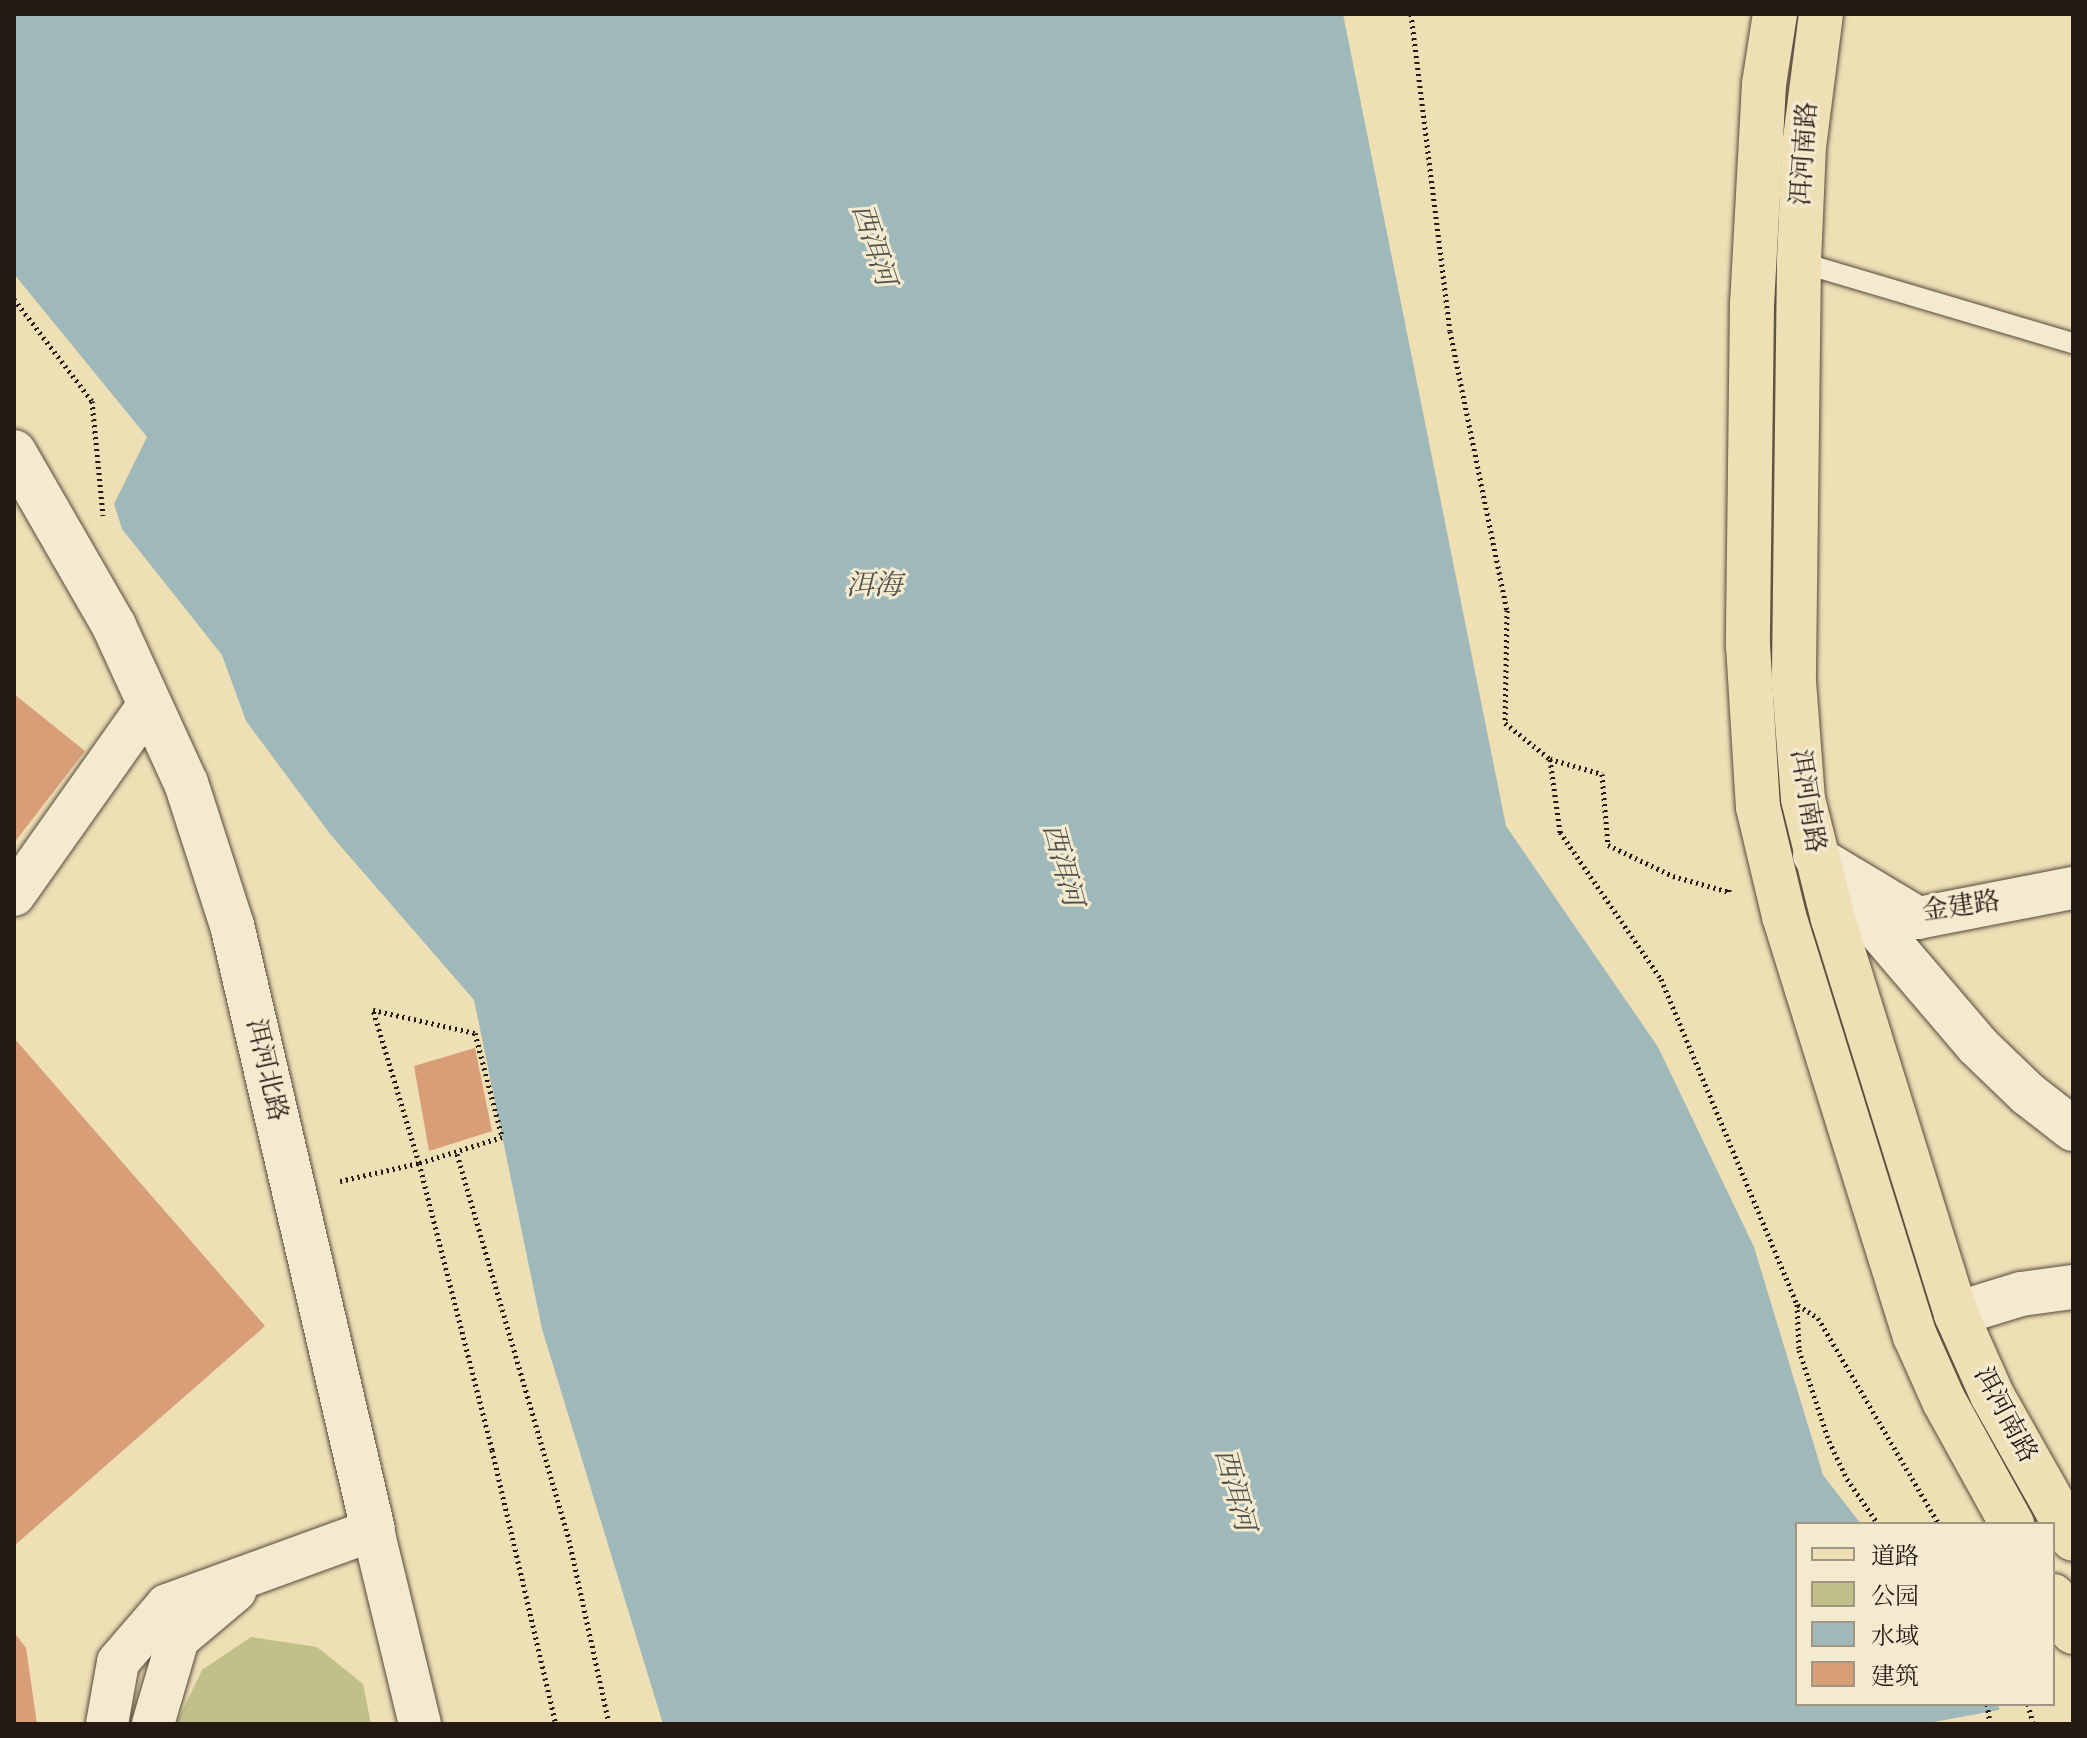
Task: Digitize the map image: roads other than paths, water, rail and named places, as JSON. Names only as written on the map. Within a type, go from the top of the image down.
[{"type":"main road","name":"洱河南路","points":[[1775,14],[1764,84],[1754,232],[1748,645],[1754,779],[1767,851],[1784,916],[1915,1336],[1944,1401],[2011,1522]]},
{"type":"main road","name":"洱河南路","points":[[1821,14],[1804,146],[1799,262],[1794,682],[1799,773],[1815,855],[1956,1314],[1992,1395],[2073,1539]]},
{"type":"main road","points":[[1915,1336],[1956,1314]]},
{"type":"main road","points":[[2055,1600],[2073,1632]]},
{"type":"street","name":"洱河北路","points":[[14,452],[114,626],[150,703],[186,783],[232,925],[420,1724]]},
{"type":"street","points":[[14,895],[150,703]]},
{"type":"street","name":"金建路","points":[[1815,855],[1918,918],[2073,888]]},
{"type":"street","points":[[1815,855],[1977,1045],[2028,1094],[2073,1129]]},
{"type":"street","points":[[1956,1314],[2012,1296],[2073,1287]]},
{"type":"street","points":[[107,1724],[118,1662],[167,1605],[264,1567],[373,1530]]},
{"type":"street","points":[[153,1724],[178,1639],[264,1567]]},
{"type":"lane","points":[[1799,262],[2073,343]]},
{"type":"water","name":"洱海","points":[[14,14],[1343,14],[1506,826],[1658,1047],[1754,1247],[1823,1475],[1859,1522],[1795,1522],[1795,1706],[1998,1706],[2003,1724],[663,1724],[542,1329],[474,1000],[330,834],[246,721],[222,655],[122,529],[114,504],[147,437],[14,274]]},
{"type":"water label","name":"西洱河","points":[[873,245]]},
{"type":"water label","name":"西洱河","points":[[1062,865]]},
{"type":"water label","name":"西洱河","points":[[1234,1490]]}]
